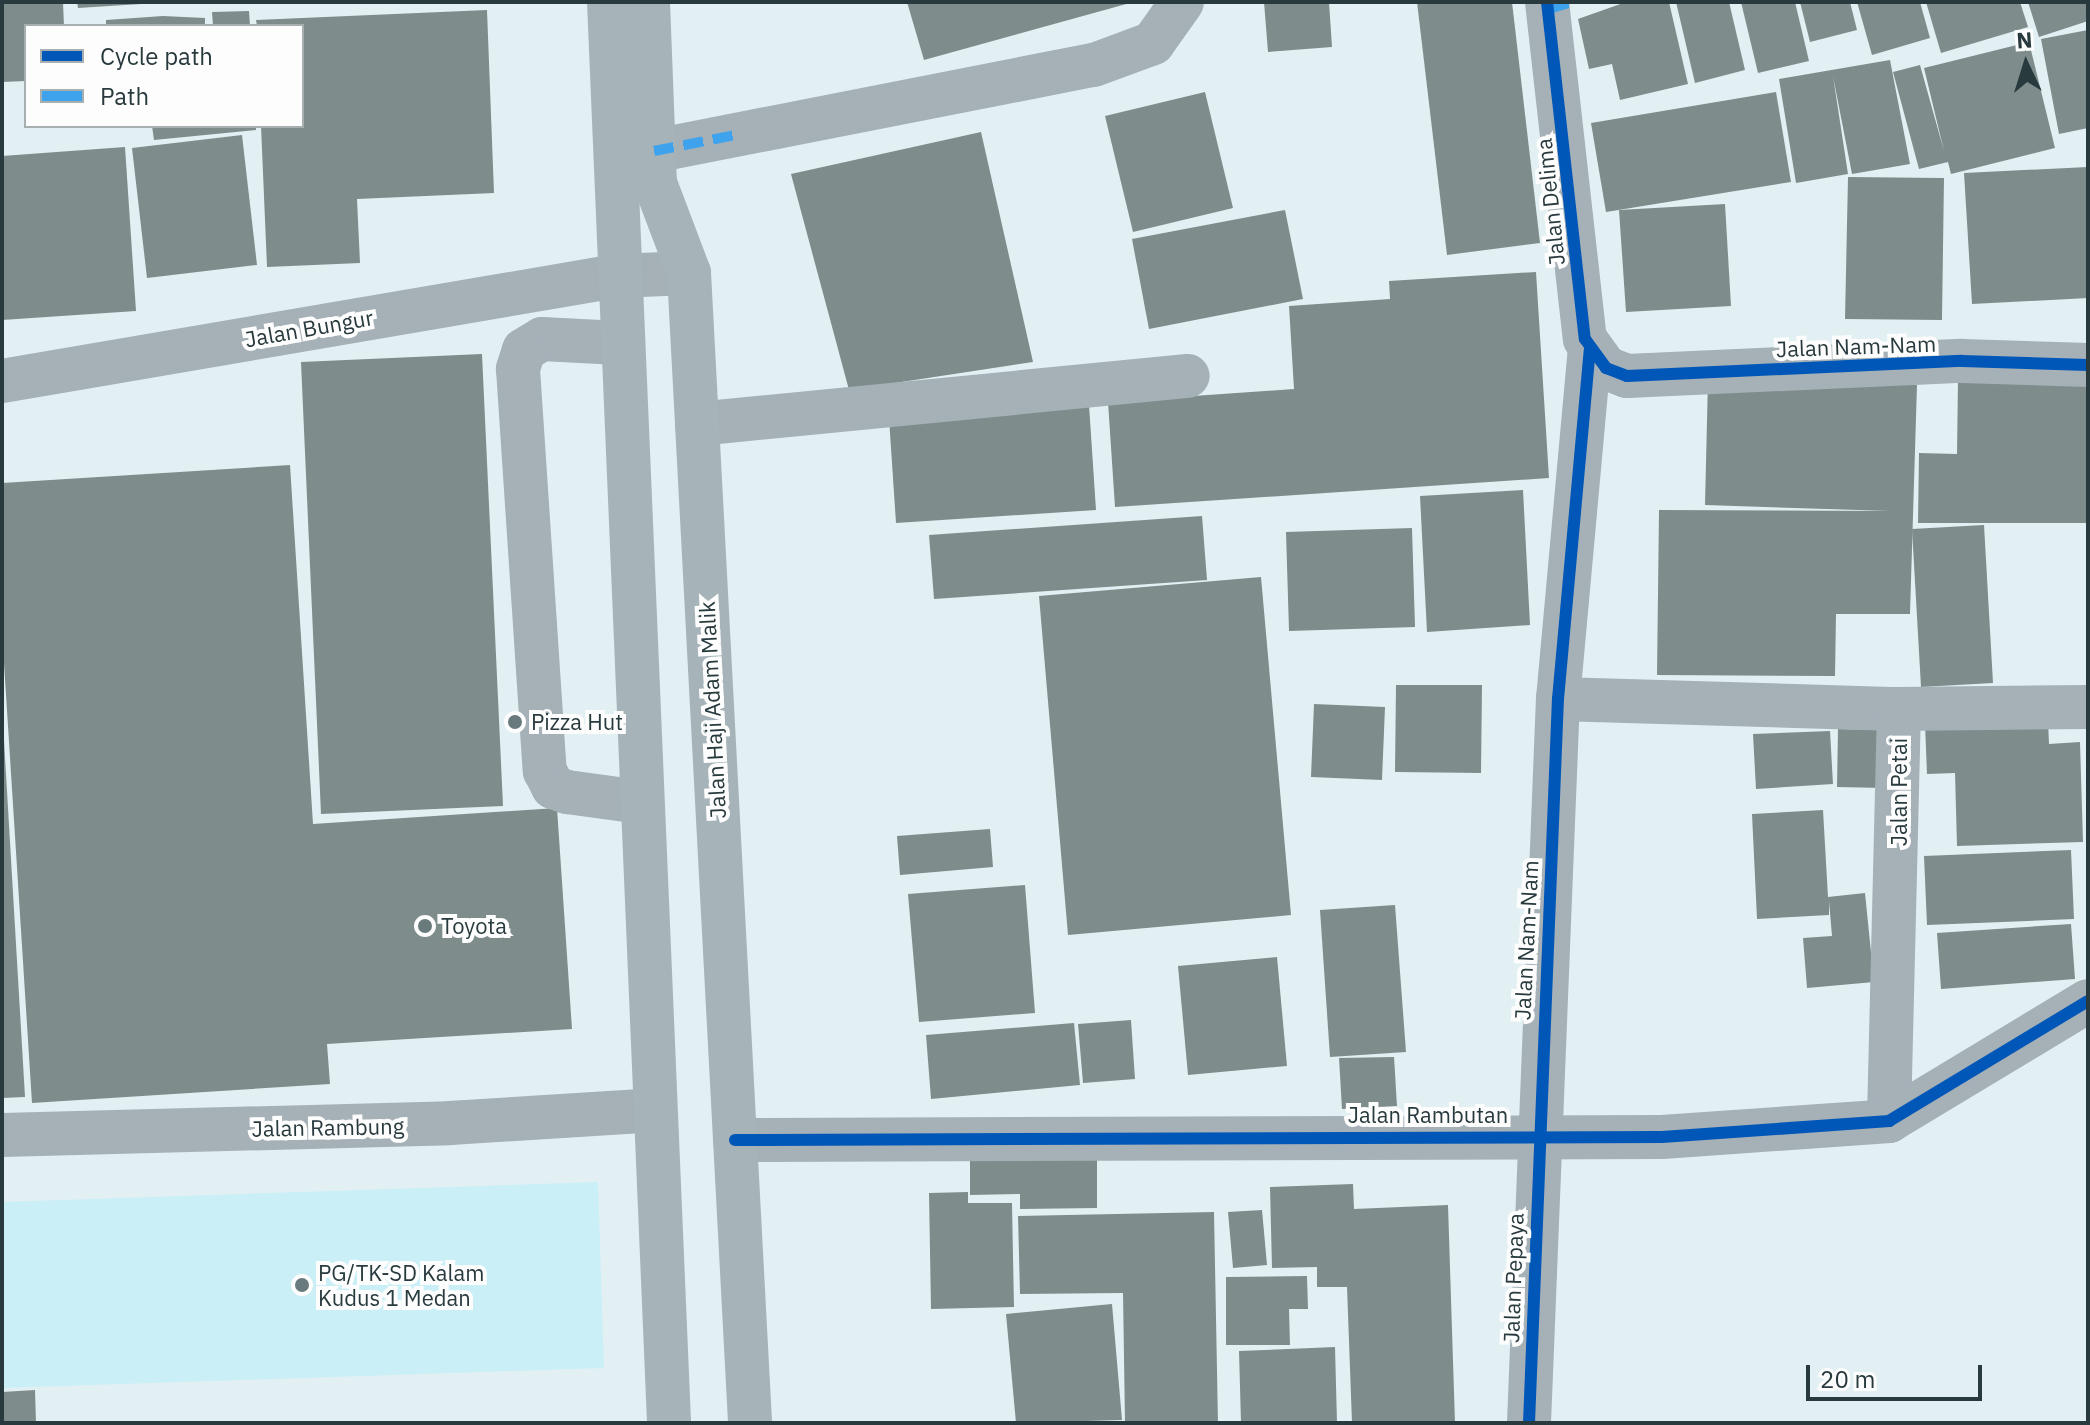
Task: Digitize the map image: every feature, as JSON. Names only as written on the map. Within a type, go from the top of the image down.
[{"type":"main road","points":[[609,2],[616,276],[669,1423]]},
{"type":"main road","name":"Jalan Haji Adam Malik","points":[[648,2],[655,183],[689,273],[750,1423]]},
{"type":"street","points":[[654,151],[1094,65],[1153,43],[1182,2]]},
{"type":"street","name":"Jalan Delima","points":[[1556,4],[1590,350],[1558,699]]},
{"type":"street","name":"Jalan Bungur","points":[[2,381],[616,276],[689,273]]},
{"type":"street","points":[[619,343],[542,339],[524,350],[518,369],[545,771],[553,787],[567,792],[640,802]]},
{"type":"street","name":"Jalan Nam-Nam","points":[[1590,350],[1627,376],[1962,361],[2088,365]]},
{"type":"street","points":[[697,424],[1188,376]]},
{"type":"street","name":"Jalan Nam-Nam","points":[[1537,1135],[1558,699]]},
{"type":"street","name":"Jalan Petai","points":[[1558,699],[1899,709],[1889,1121]]},
{"type":"street","points":[[1899,709],[2088,707]]},
{"type":"street","name":"Jalan Rambutan","points":[[735,1140],[1537,1135],[1662,1137],[1889,1121],[2088,1001]]},
{"type":"street","name":"Jalan Rambung","points":[[2,1135],[654,1110]]},
{"type":"street","name":"Jalan Pepaya","points":[[1529,1423],[1537,1135]]},
{"type":"shaded area","name":"PG/TK-SD Kalam Kudus 1 Medan","points":[[598,1182],[604,1368],[2,1388],[2,1202]]},
{"type":"building","points":[[2,2],[63,2],[64,24],[24,24],[24,81],[2,82]]},
{"type":"building","points":[[77,2],[141,2],[141,4],[78,8]]},
{"type":"building","points":[[907,2],[1129,2],[1130,3],[924,60]]},
{"type":"building","points":[[1264,2],[1329,2],[1332,47],[1268,52]]},
{"type":"building","points":[[1417,2],[1512,2],[1540,243],[1447,255]]},
{"type":"building","points":[[1626,2],[1669,2],[1688,84],[1620,100],[1612,64],[1589,69],[1578,19]]},
{"type":"building","points":[[1676,2],[1729,2],[1745,70],[1695,83]]},
{"type":"building","points":[[1741,2],[1795,2],[1809,61],[1758,73]]},
{"type":"building","points":[[1800,2],[1850,2],[1857,30],[1810,42]]},
{"type":"building","points":[[1857,2],[1920,2],[1930,38],[1872,55]]},
{"type":"building","points":[[1926,2],[2020,2],[2028,27],[1941,53]]},
{"type":"building","points":[[2028,2],[2088,2],[2088,21],[2039,37]]},
{"type":"building","points":[[487,10],[494,193],[357,199],[360,263],[267,267],[261,128],[304,128],[304,24],[257,24],[256,20]]},
{"type":"building","points":[[249,11],[250,24],[213,24],[212,12]]},
{"type":"building","points":[[163,16],[205,18],[205,24],[106,24],[106,20]]},
{"type":"building","points":[[2088,30],[2088,128],[2059,134],[2041,39]]},
{"type":"building","points":[[2029,42],[2055,148],[1951,174],[1948,162],[1919,169],[1893,72],[1920,65],[1944,151],[1924,68]]},
{"type":"building","points":[[1890,60],[1910,164],[1852,174],[1833,76],[1848,174],[1796,183],[1779,79]]},
{"type":"building","points":[[1205,92],[1233,208],[1133,232],[1105,116]]},
{"type":"building","points":[[1776,92],[1791,182],[1606,212],[1591,123]]},
{"type":"building","points":[[152,128],[256,128],[256,130],[154,140]]},
{"type":"building","points":[[981,132],[1033,362],[849,390],[791,174]]},
{"type":"building","points":[[242,135],[257,265],[147,278],[132,148]]},
{"type":"building","points":[[125,147],[136,311],[2,320],[2,156]]},
{"type":"building","points":[[2088,167],[2088,298],[1972,304],[1964,173]]},
{"type":"building","points":[[1848,177],[1944,178],[1942,320],[1845,319]]},
{"type":"building","points":[[1725,204],[1731,306],[1626,312],[1619,210]]},
{"type":"building","points":[[1285,210],[1303,299],[1149,329],[1132,239]]},
{"type":"building","points":[[1536,272],[1549,478],[1115,507],[1108,402],[1294,389],[1289,306],[1390,299],[1389,281]]},
{"type":"building","points":[[482,354],[503,806],[321,814],[301,362]]},
{"type":"building","points":[[1708,379],[1917,385],[1910,614],[1836,614],[1835,676],[1657,675],[1659,510],[1889,511],[1705,505]]},
{"type":"building","points":[[1958,379],[2088,380],[2088,523],[1918,523],[1919,453],[1957,454]]},
{"type":"building","points":[[1089,405],[1096,510],[896,523],[889,418]]},
{"type":"building","points":[[290,465],[313,824],[557,808],[572,1029],[327,1044],[330,1084],[32,1103],[2,632],[2,483]]},
{"type":"building","points":[[1523,490],[1530,625],[1427,632],[1420,496]]},
{"type":"building","points":[[1202,516],[1207,580],[934,599],[929,535]]},
{"type":"building","points":[[1984,525],[1993,683],[1921,687],[1912,529]]},
{"type":"building","points":[[1412,528],[1415,627],[1289,631],[1286,532]]},
{"type":"building","points":[[1261,577],[1291,915],[1068,935],[1039,596]]},
{"type":"building","points":[[1396,685],[1482,685],[1481,773],[1395,772]]},
{"type":"building","points":[[1314,704],[1385,707],[1382,780],[1311,777]]},
{"type":"building","points":[[2,706],[25,1097],[2,1098]]},
{"type":"building","points":[[2048,720],[2049,744],[2080,742],[2083,842],[1957,846],[1955,773],[1927,774],[1925,724]]},
{"type":"building","points":[[1838,729],[1883,730],[1884,788],[1837,787]]},
{"type":"building","points":[[1830,731],[1833,784],[1756,789],[1753,734]]},
{"type":"building","points":[[1823,810],[1828,897],[1865,893],[1874,982],[1807,988],[1803,938],[1832,936],[1829,901],[1829,915],[1757,919],[1752,814]]},
{"type":"building","points":[[990,829],[993,867],[900,875],[897,836]]},
{"type":"building","points":[[2071,850],[2074,919],[1927,925],[1924,856]]},
{"type":"building","points":[[1025,885],[1035,1013],[919,1022],[908,894]]},
{"type":"building","points":[[1395,905],[1406,1052],[1330,1057],[1320,910]]},
{"type":"building","points":[[2071,924],[2075,979],[1941,989],[1937,933]]},
{"type":"building","points":[[1277,957],[1287,1066],[1188,1075],[1178,966]]},
{"type":"building","points":[[1131,1020],[1135,1079],[1083,1083],[1078,1024]]},
{"type":"building","points":[[1074,1023],[1080,1085],[931,1099],[926,1035]]},
{"type":"building","points":[[1394,1057],[1397,1106],[1342,1109],[1339,1058]]},
{"type":"building","points":[[1097,1159],[1097,1208],[1020,1209],[1020,1194],[970,1195],[970,1161]]},
{"type":"building","points":[[1353,1184],[1354,1209],[1448,1205],[1455,1423],[1352,1423],[1347,1287],[1317,1287],[1317,1267],[1272,1268],[1270,1187]]},
{"type":"building","points":[[968,1192],[968,1203],[1012,1203],[1014,1307],[931,1309],[929,1193]]},
{"type":"building","points":[[1262,1210],[1267,1265],[1233,1268],[1228,1212]]},
{"type":"building","points":[[1214,1212],[1218,1423],[1125,1423],[1123,1293],[1020,1294],[1018,1216]]},
{"type":"building","points":[[1307,1276],[1308,1309],[1289,1309],[1290,1345],[1226,1345],[1226,1277]]},
{"type":"building","points":[[1112,1304],[1122,1420],[1016,1423],[1006,1314]]},
{"type":"building","points":[[1335,1347],[1337,1423],[1241,1423],[1239,1351]]},
{"type":"building","points":[[35,1390],[36,1423],[2,1423],[2,1392]]},
{"type":"marked path","points":[[1549,9],[1572,2]]},
{"type":"marked path","points":[[654,151],[741,134]]},
{"type":"cycle path","points":[[1547,2],[1585,339],[1606,368],[1627,376],[1962,361],[2088,365]]},
{"type":"cycle path","points":[[1529,1423],[1558,699],[1590,350]]},
{"type":"cycle path","points":[[735,1140],[1662,1137],[1889,1121],[2088,1001]]},
{"type":"place","name":"Pizza Hut","points":[[515,722]]},
{"type":"place","name":"Toyota","points":[[425,926]]},
{"type":"place","name":"PG/TK-SD Kalam Kudus 1 Medan","points":[[302,1285]]}]
